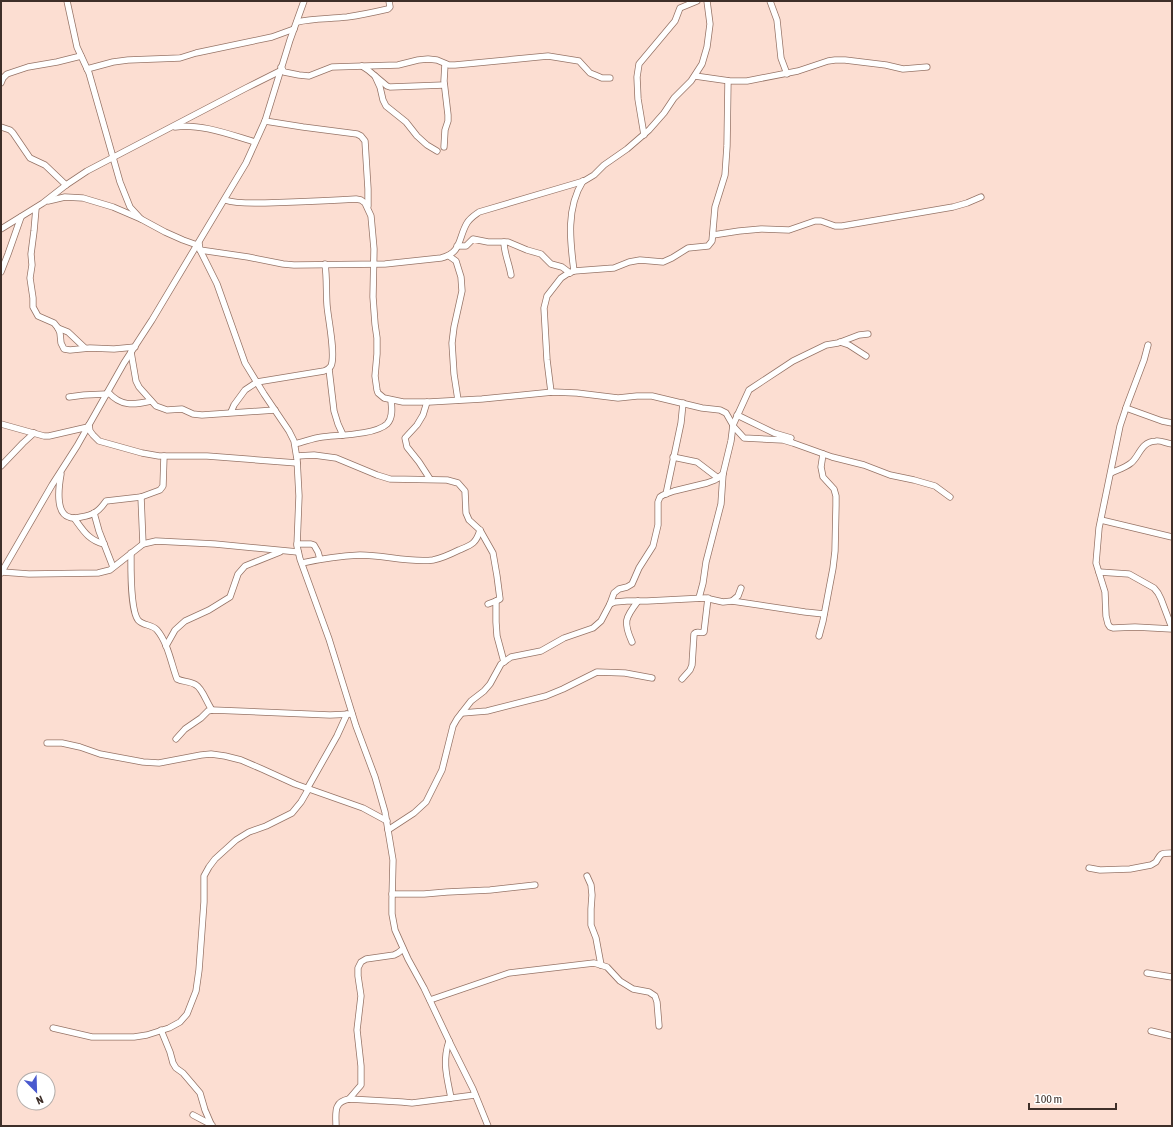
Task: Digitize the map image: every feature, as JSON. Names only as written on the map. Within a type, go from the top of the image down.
[{"type":"street","points":[[67,1],[77,47],[88,69],[120,182],[130,207],[142,219]]},
{"type":"street","points":[[298,552],[175,541],[156,541],[142,544],[110,570],[98,573],[1,573],[89,426],[134,347],[199,246],[246,163],[265,120],[304,1]]},
{"type":"street","points":[[297,22],[310,19],[347,17],[388,9],[390,7],[389,1]]},
{"type":"street","points":[[644,135],[638,99],[638,64],[675,21],[680,8],[697,1]]},
{"type":"street","points":[[43,203],[65,197],[82,198],[113,207],[142,219],[165,232],[199,246],[283,264],[374,264],[449,256],[457,246],[467,223],[479,212],[583,181],[594,175],[604,165],[628,149],[644,135],[664,113],[674,98],[691,81],[702,64],[707,47],[710,24],[707,1]]},
{"type":"street","points":[[770,1],[777,20],[781,58],[787,74]]},
{"type":"street","points":[[88,69],[113,62],[128,60],[180,58],[196,53],[272,37],[294,29]]},
{"type":"street","points":[[2,79],[7,74],[28,67],[81,56]]},
{"type":"street","points":[[281,69],[284,72],[309,76],[329,68],[398,64],[428,59],[455,65],[548,56],[579,61],[590,73],[602,78],[610,78]]},
{"type":"street","points":[[695,76],[728,81],[747,81],[798,72],[828,61],[835,60],[886,65],[903,69],[927,67]]},
{"type":"street","points":[[444,147],[445,130],[448,121],[444,85],[445,64]]},
{"type":"street","points":[[362,66],[390,87],[444,85]]},
{"type":"street","points":[[1,229],[36,208],[87,171],[281,69]]},
{"type":"street","points":[[375,76],[380,86],[386,106],[406,122],[417,136],[427,145],[437,151]]},
{"type":"street","points":[[551,392],[547,360],[544,308],[547,296],[561,278],[572,272],[614,268],[628,262],[640,260],[663,262],[688,248],[708,246],[712,241],[715,207],[725,175],[728,81]]},
{"type":"street","points":[[265,120],[361,136],[365,141],[368,208]]},
{"type":"street","points":[[168,128],[191,126],[255,142]]},
{"type":"street","points":[[1,127],[10,130],[13,133],[30,158],[45,165],[66,185]]},
{"type":"street","points":[[572,272],[570,219],[576,194],[583,181]]},
{"type":"street","points":[[713,235],[761,229],[789,230],[815,221],[821,221],[836,226],[856,224],[953,207],[981,197]]},
{"type":"street","points":[[225,200],[230,202],[255,203],[356,199],[365,203],[371,216],[373,238],[373,297],[377,338],[375,376],[377,390],[384,398],[404,402],[427,402],[482,399],[551,392],[577,393],[618,398],[652,396],[720,410],[726,413],[740,435],[744,438],[783,440],[832,458],[935,486],[950,497]]},
{"type":"street","points":[[36,208],[30,278],[34,298],[33,307],[38,316],[54,323],[60,333],[60,343],[66,350],[134,347]]},
{"type":"street","points":[[1,272],[21,216]]},
{"type":"street","points":[[457,246],[466,246],[472,240],[476,239],[488,242],[508,242],[541,254],[551,264],[572,272]]},
{"type":"street","points":[[504,242],[511,274]]},
{"type":"street","points":[[199,246],[217,284],[245,363],[289,431],[295,444],[299,496],[298,552],[329,639],[350,714],[375,777],[385,812],[393,860],[392,914],[395,930],[403,949],[430,1000],[488,1126]]},
{"type":"street","points":[[449,256],[456,261],[462,291],[452,343],[454,374],[458,400]]},
{"type":"street","points":[[325,264],[327,278],[327,305],[332,353],[331,365],[329,369],[334,410],[343,435]]},
{"type":"street","points":[[58,328],[68,332],[85,348]]},
{"type":"street","points":[[699,598],[706,562],[721,504],[723,474],[731,441],[733,425],[748,390],[793,361],[819,348],[868,334]]},
{"type":"street","points":[[840,342],[866,356]]},
{"type":"street","points":[[1099,572],[1129,574],[1154,588],[1161,599],[1172,629],[1110,627],[1106,616],[1105,592],[1096,563],[1101,520],[1119,432],[1148,345]]},
{"type":"street","points":[[131,352],[136,382],[156,406],[167,410],[182,409],[193,414],[202,415],[276,410]]},
{"type":"street","points":[[231,412],[236,401],[245,390],[257,382],[329,369]]},
{"type":"street","points":[[69,397],[107,393],[114,399],[126,404],[151,401]]},
{"type":"street","points":[[295,444],[320,437],[375,430],[387,424],[392,411],[391,400]]},
{"type":"street","points":[[427,402],[423,416],[405,438],[407,447],[420,462],[430,479]]},
{"type":"street","points":[[666,494],[683,403]]},
{"type":"street","points":[[1126,408],[1162,421],[1172,422]]},
{"type":"street","points":[[737,416],[800,442],[810,449]]},
{"type":"street","points":[[1,424],[48,436],[89,426]]},
{"type":"street","points":[[89,426],[90,431],[99,441],[142,453],[164,456],[207,456],[297,463]]},
{"type":"street","points":[[1,466],[34,433]]},
{"type":"street","points":[[1111,473],[1130,465],[1135,460],[1140,449],[1151,442],[1159,441],[1172,444]]},
{"type":"street","points":[[819,636],[835,551],[836,496],[834,489],[823,477],[821,467],[823,454]]},
{"type":"street","points":[[297,456],[314,455],[336,458],[390,479],[430,479],[447,480],[458,483],[465,491],[466,513],[469,520],[480,530],[493,553],[500,599],[488,604]]},
{"type":"street","points":[[62,470],[60,482],[60,505],[63,513],[67,517],[74,518],[100,510],[106,501],[141,497],[160,490],[163,486],[164,456]]},
{"type":"street","points":[[673,458],[698,462],[718,478]]},
{"type":"street","points":[[388,830],[414,813],[426,802],[442,770],[453,726],[471,701],[488,687],[501,664],[511,657],[541,651],[564,638],[593,628],[602,621],[614,593],[619,589],[628,587],[632,584],[639,568],[652,546],[658,525],[658,502],[660,498],[666,494],[707,483],[723,474]]},
{"type":"street","points":[[141,497],[142,544]]},
{"type":"street","points":[[94,513],[113,567]]},
{"type":"street","points":[[74,518],[90,538],[96,542],[104,544]]},
{"type":"street","points":[[1101,520],[1172,536]]},
{"type":"street","points":[[302,563],[360,555],[405,560],[433,560],[474,543],[478,538],[480,530]]},
{"type":"street","points":[[297,544],[314,545],[320,560]]},
{"type":"street","points":[[166,646],[175,630],[186,620],[209,610],[230,597],[238,574],[245,566],[282,551]]},
{"type":"street","points":[[131,552],[130,562],[132,589],[135,613],[138,620],[141,623],[153,626],[157,630],[166,646],[177,679],[182,682],[196,685],[200,688],[212,710]]},
{"type":"street","points":[[732,601],[738,596],[741,588]]},
{"type":"street","points":[[610,604],[618,601],[708,598],[723,602],[732,601],[824,614]]},
{"type":"street","points":[[682,679],[690,670],[692,665],[694,634],[697,632],[703,632],[704,630],[708,598]]},
{"type":"street","points":[[496,601],[497,636],[504,662]]},
{"type":"street","points":[[632,642],[627,630],[626,619],[638,601]]},
{"type":"street","points":[[462,713],[487,712],[546,696],[563,690],[597,672],[625,673],[652,678]]},
{"type":"street","points":[[176,739],[185,729],[208,711],[212,710],[330,715],[350,714]]},
{"type":"street","points":[[52,1028],[92,1036],[134,1037],[147,1035],[161,1030],[180,1022],[184,1018],[196,991],[199,970],[204,876],[215,859],[236,840],[249,832],[266,826],[292,813],[301,802],[350,714]]},
{"type":"street","points":[[47,744],[62,743],[100,754],[143,762],[159,763],[211,754],[225,756],[241,760],[308,789],[363,808],[387,821]]},
{"type":"street","points":[[1089,868],[1100,870],[1130,869],[1151,865],[1156,862],[1159,855],[1172,853]]},
{"type":"street","points":[[587,876],[591,886],[592,895],[591,924],[596,938],[601,964]]},
{"type":"street","points":[[392,894],[424,894],[490,890],[534,885]]},
{"type":"street","points":[[349,1099],[361,1084],[361,1066],[357,1030],[361,996],[358,968],[361,962],[366,959],[394,955],[403,949]]},
{"type":"street","points":[[430,1000],[509,973],[594,963],[607,967],[620,981],[633,989],[649,992],[655,996],[658,1002],[659,1026]]},
{"type":"street","points":[[1147,973],[1172,977]]},
{"type":"street","points":[[161,1030],[173,1063],[200,1094],[212,1125]]},
{"type":"street","points":[[1151,1031],[1172,1036]]},
{"type":"street","points":[[449,1041],[445,1052],[445,1062],[451,1098]]},
{"type":"street","points":[[336,1126],[336,1108],[343,1100],[349,1099],[412,1103],[475,1095]]},
{"type":"street","points":[[193,1115],[212,1125]]}]
